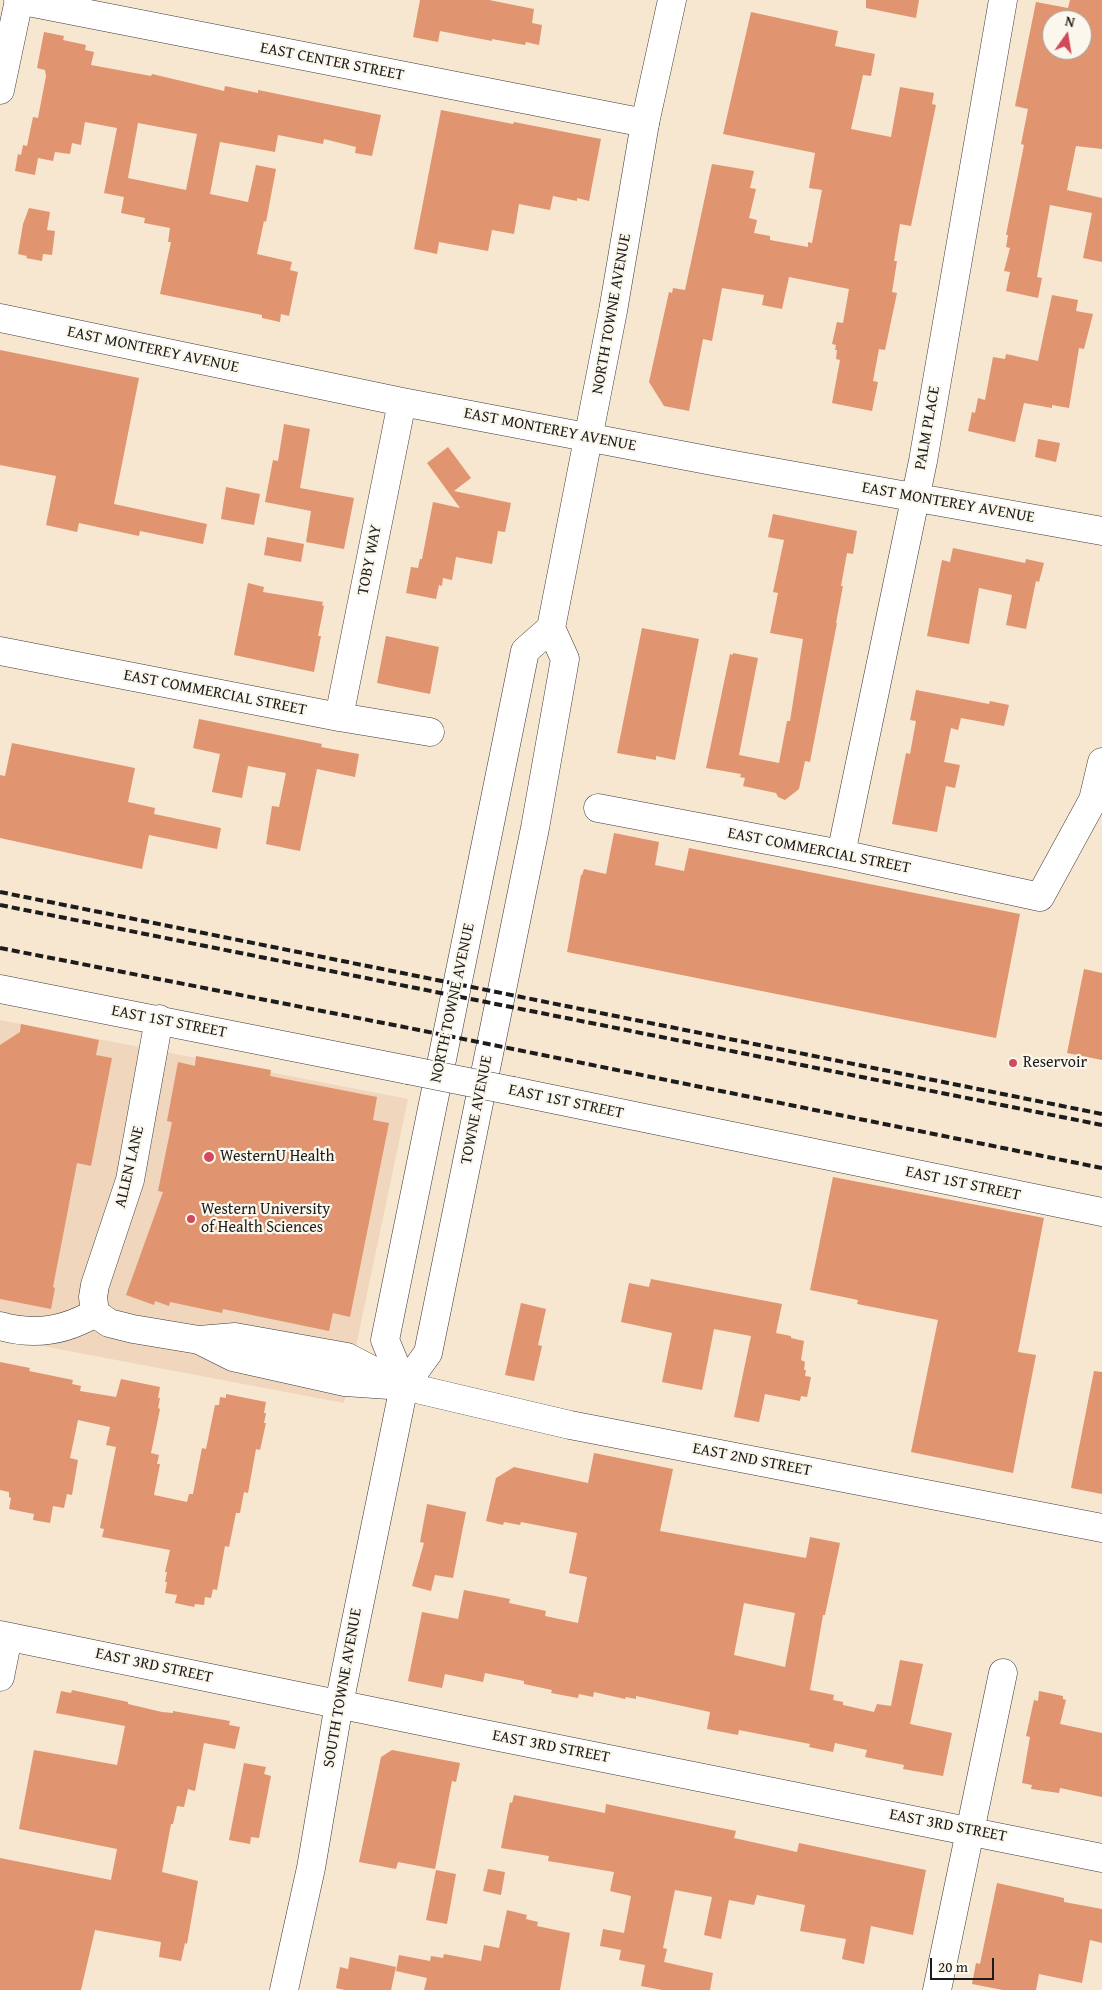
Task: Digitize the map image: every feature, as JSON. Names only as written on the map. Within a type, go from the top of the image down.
[{"type":"street","name":"EAST CENTER STREET","points":[[19,0],[645,123]]},
{"type":"street","points":[[0,90],[19,0]]},
{"type":"street","name":"NORTH TOWNE AVENUE","points":[[404,1386],[385,1340],[526,651],[551,628],[613,311],[645,123],[672,0]]},
{"type":"street","name":"PALM PLACE","points":[[841,854],[916,496],[1003,0]]},
{"type":"street","name":"EAST MONTEREY AVENUE","points":[[0,318],[402,402],[588,438],[1102,531]]},
{"type":"street","name":"TOBY WAY","points":[[339,717],[402,402]]},
{"type":"street","name":"TOWNE AVENUE","points":[[404,1386],[428,1354],[535,828],[565,659],[551,628]]},
{"type":"street","name":"EAST COMMERCIAL STREET","points":[[0,651],[339,717],[430,732]]},
{"type":"street","name":"EAST COMMERCIAL STREET","points":[[598,808],[841,854],[1040,897],[1093,800],[1102,762]]},
{"type":"street","name":"EAST 1ST STREET","points":[[0,989],[159,1019],[1102,1212]]},
{"type":"street","name":"ALLEN LANE","points":[[95,1313],[93,1297],[95,1285],[130,1180],[159,1019]]},
{"type":"street","points":[[0,1326],[9,1329],[47,1331],[76,1324],[95,1313]]},
{"type":"street","name":"EAST 2ND STREET","points":[[95,1313],[109,1323],[199,1340],[233,1357],[345,1382],[404,1386],[570,1425],[1102,1528]]},
{"type":"street","name":"SOUTH TOWNE AVENUE","points":[[284,1990],[311,1868],[339,1704],[404,1386]]},
{"type":"street","points":[[0,1677],[4,1636]]},
{"type":"street","name":"EAST 3RD STREET","points":[[4,1636],[1102,1858]]},
{"type":"street","points":[[937,1990],[1003,1673]]},
{"type":"shaded area","name":"Western University of Health Sciences","points":[[0,1020],[408,1099],[344,1403],[0,1338]]},
{"type":"building","points":[[420,0],[489,0],[534,9],[532,23],[542,25],[539,45],[526,42],[525,45],[492,39],[492,41],[440,31],[438,42],[413,37]]},
{"type":"building","points":[[866,0],[919,0],[916,18],[866,8]]},
{"type":"building","points":[[1070,0],[1102,0],[1102,149],[1076,146],[1067,190],[1102,198],[1102,262],[1083,258],[1092,213],[1050,205],[1037,277],[1042,278],[1038,298],[1006,291],[1010,272],[1004,271],[1010,248],[1006,247],[1008,235],[1006,235],[1024,145],[1021,144],[1028,109],[1015,106],[1036,2],[1068,8]]},
{"type":"building","points":[[751,12],[838,31],[835,46],[875,54],[871,76],[863,75],[851,129],[891,137],[900,87],[934,93],[932,104],[936,105],[911,226],[900,224],[894,261],[897,261],[892,292],[897,293],[885,350],[879,349],[873,381],[878,382],[872,411],[832,403],[840,360],[836,359],[836,345],[832,344],[837,322],[843,323],[849,289],[789,277],[782,309],[762,305],[764,295],[722,288],[712,341],[703,339],[689,411],[664,406],[649,382],[669,292],[672,293],[673,288],[685,290],[712,164],[754,171],[750,188],[756,189],[749,218],[757,220],[754,233],[770,236],[770,240],[808,247],[808,242],[812,243],[822,190],[809,188],[815,153],[723,134]]},
{"type":"building","points":[[44,32],[64,36],[63,40],[86,45],[85,50],[94,52],[91,65],[151,76],[152,74],[224,91],[225,86],[258,93],[258,90],[381,115],[372,156],[355,153],[356,147],[324,139],[323,144],[278,135],[275,152],[220,142],[210,194],[248,202],[256,165],[276,169],[266,222],[264,221],[257,254],[292,262],[290,270],[298,272],[289,316],[281,314],[280,322],[262,318],[262,315],[160,294],[171,242],[168,242],[170,228],[144,223],[145,218],[121,213],[124,197],[104,193],[117,128],[85,122],[81,145],[72,143],[70,154],[55,152],[53,161],[38,158],[35,175],[15,171],[18,154],[21,155],[23,145],[27,146],[33,117],[38,118],[46,76],[45,70],[37,68]],"holes":[[[138,123],[197,134],[186,190],[128,178]]]},
{"type":"building","points":[[441,110],[601,139],[589,201],[577,198],[577,201],[553,196],[550,210],[519,204],[514,234],[492,230],[488,251],[439,242],[437,254],[414,249]]},
{"type":"building","points":[[29,208],[50,212],[47,230],[55,231],[52,255],[43,254],[42,261],[26,258],[27,256],[18,254],[23,224]]},
{"type":"building","points":[[1052,295],[1078,300],[1076,311],[1093,314],[1084,349],[1079,348],[1069,408],[1052,405],[1052,408],[1024,403],[1015,442],[968,431],[972,412],[975,413],[978,398],[985,400],[993,357],[1005,359],[1006,354],[1038,361]]},
{"type":"building","points":[[0,350],[139,378],[114,504],[207,524],[203,544],[140,531],[139,536],[79,523],[77,532],[46,525],[56,476],[0,465]]},
{"type":"building","points":[[284,424],[310,429],[300,488],[354,498],[344,549],[306,542],[311,511],[265,502],[273,460],[278,461]]},
{"type":"building","points":[[1038,439],[1060,443],[1056,462],[1035,457]]},
{"type":"building","points":[[448,447],[471,478],[454,491],[511,503],[505,532],[498,531],[492,564],[456,557],[452,580],[443,578],[442,586],[439,585],[436,599],[406,593],[411,567],[418,568],[420,559],[422,559],[433,502],[460,508],[427,463]]},
{"type":"building","points":[[226,487],[260,494],[254,525],[221,519]]},
{"type":"building","points":[[773,514],[857,531],[853,554],[847,553],[837,623],[810,762],[805,761],[799,789],[785,800],[778,797],[776,793],[743,786],[745,778],[740,777],[741,774],[706,768],[730,654],[733,655],[733,653],[758,658],[739,755],[779,763],[787,721],[790,721],[803,639],[770,633],[778,593],[773,592],[784,540],[768,537]]},
{"type":"building","points":[[267,537],[304,544],[301,562],[264,555]]},
{"type":"building","points":[[953,548],[1025,563],[1026,559],[1044,563],[1039,582],[1036,581],[1026,629],[1006,625],[1012,595],[979,588],[969,644],[927,636],[942,560],[950,562]]},
{"type":"building","points":[[248,583],[264,587],[263,592],[323,602],[322,605],[324,606],[318,636],[321,636],[314,672],[234,655]]},
{"type":"building","points":[[642,628],[699,639],[675,760],[656,756],[656,760],[617,753]]},
{"type":"building","points":[[386,636],[439,647],[430,694],[377,683]]},
{"type":"building","points":[[916,690],[989,704],[990,701],[1009,705],[1004,726],[961,718],[958,730],[951,728],[944,762],[960,765],[955,788],[946,786],[937,832],[892,824],[906,753],[910,754],[916,721],[910,720]]},
{"type":"building","points":[[199,719],[322,744],[321,747],[359,754],[355,777],[317,769],[300,851],[266,844],[272,806],[279,807],[286,773],[248,766],[242,798],[212,792],[220,754],[193,748]]},
{"type":"building","points":[[12,743],[135,768],[128,802],[155,808],[154,814],[221,828],[217,849],[149,835],[142,869],[0,838],[0,775],[5,776]]},
{"type":"building","points":[[614,833],[659,842],[655,865],[684,871],[689,848],[1020,914],[996,1038],[567,952],[581,875],[584,869],[606,874]]},
{"type":"building","points":[[1084,969],[1102,973],[1102,1060],[1067,1053]]},
{"type":"building","points":[[21,1024],[99,1040],[96,1055],[112,1058],[91,1166],[77,1163],[53,1287],[55,1288],[51,1309],[0,1299],[0,1045],[20,1032]]},
{"type":"building","points":[[196,1056],[271,1070],[270,1076],[377,1097],[373,1120],[389,1123],[350,1317],[333,1313],[329,1331],[223,1309],[222,1313],[170,1302],[169,1306],[155,1301],[154,1305],[126,1295],[163,1192],[158,1191],[172,1122],[167,1121],[178,1062],[195,1066]]},
{"type":"building","points":[[833,1177],[1044,1218],[1018,1352],[1036,1355],[1013,1473],[911,1452],[938,1320],[857,1304],[858,1300],[810,1290]]},
{"type":"building","points":[[651,1279],[782,1304],[776,1333],[804,1341],[801,1360],[805,1362],[805,1376],[811,1377],[807,1397],[801,1396],[800,1401],[765,1394],[759,1422],[734,1417],[751,1336],[714,1329],[702,1390],[662,1382],[672,1333],[621,1322],[629,1283],[649,1287]]},
{"type":"building","points":[[521,1303],[546,1309],[538,1345],[542,1346],[534,1381],[505,1375]]},
{"type":"building","points":[[0,1362],[30,1368],[29,1371],[73,1380],[72,1384],[81,1386],[80,1391],[116,1397],[121,1379],[160,1387],[158,1408],[160,1409],[151,1453],[159,1455],[157,1464],[160,1464],[154,1495],[187,1502],[189,1494],[193,1494],[202,1448],[206,1449],[215,1405],[219,1405],[220,1397],[226,1398],[226,1394],[266,1402],[264,1423],[266,1423],[260,1450],[256,1449],[248,1493],[244,1492],[240,1513],[236,1513],[229,1547],[225,1546],[217,1590],[213,1589],[211,1598],[205,1597],[204,1605],[195,1604],[194,1607],[175,1603],[177,1595],[165,1593],[167,1572],[165,1572],[170,1550],[102,1537],[104,1529],[100,1528],[116,1447],[106,1445],[110,1427],[78,1420],[70,1458],[78,1460],[72,1495],[67,1494],[64,1508],[53,1506],[50,1523],[33,1520],[34,1514],[9,1509],[11,1498],[9,1497],[9,1492],[0,1490]]},
{"type":"building","points":[[1094,1371],[1102,1372],[1102,1494],[1071,1488]]},
{"type":"building","points":[[594,1453],[673,1469],[660,1531],[806,1558],[810,1537],[840,1543],[825,1615],[823,1615],[810,1690],[834,1695],[833,1700],[843,1702],[843,1705],[874,1712],[877,1704],[891,1706],[900,1660],[923,1664],[910,1724],[952,1733],[943,1776],[903,1769],[904,1765],[865,1757],[867,1750],[835,1743],[833,1752],[809,1747],[810,1744],[739,1730],[738,1735],[707,1729],[710,1712],[636,1696],[636,1699],[626,1697],[625,1699],[594,1692],[593,1697],[579,1694],[578,1698],[551,1693],[552,1690],[524,1684],[524,1681],[485,1673],[483,1682],[445,1674],[442,1688],[408,1681],[422,1612],[458,1619],[464,1590],[510,1599],[509,1603],[546,1611],[545,1616],[578,1623],[587,1577],[569,1573],[577,1533],[521,1522],[520,1525],[504,1522],[503,1525],[486,1521],[496,1478],[514,1467],[588,1483]],"holes":[[[744,1603],[795,1613],[785,1667],[734,1655]]]},
{"type":"building","points":[[427,1504],[466,1512],[453,1578],[435,1575],[431,1591],[412,1586],[424,1543],[420,1542]]},
{"type":"building","points":[[72,1690],[128,1702],[128,1704],[162,1712],[173,1713],[173,1711],[230,1721],[229,1725],[240,1727],[235,1749],[204,1743],[195,1791],[188,1789],[184,1807],[177,1806],[173,1824],[171,1824],[162,1872],[198,1881],[187,1944],[185,1943],[181,1961],[159,1957],[161,1942],[95,1930],[81,1990],[0,1990],[0,1858],[111,1880],[117,1849],[19,1829],[34,1750],[117,1765],[125,1726],[56,1713],[61,1691],[71,1693]]},
{"type":"building","points":[[1039,1691],[1063,1696],[1063,1699],[1066,1700],[1060,1724],[1102,1733],[1102,1797],[1060,1788],[1059,1793],[1031,1789],[1032,1785],[1022,1783],[1030,1737],[1026,1736],[1034,1700],[1038,1701]]},
{"type":"building","points":[[392,1750],[460,1763],[456,1782],[452,1781],[435,1869],[398,1862],[396,1869],[359,1862],[381,1757]]},
{"type":"building","points":[[244,1763],[266,1767],[264,1774],[271,1776],[259,1838],[251,1837],[250,1844],[229,1840]]},
{"type":"building","points":[[514,1795],[605,1813],[606,1804],[736,1831],[734,1838],[797,1852],[799,1843],[926,1870],[913,1935],[871,1926],[864,1964],[842,1959],[846,1939],[800,1931],[805,1905],[757,1895],[754,1905],[729,1900],[721,1939],[704,1935],[712,1897],[675,1890],[663,1948],[667,1949],[664,1962],[713,1973],[710,1990],[662,1990],[641,1986],[645,1965],[619,1960],[621,1950],[600,1946],[603,1929],[624,1933],[631,1896],[610,1891],[614,1872],[548,1861],[549,1856],[501,1848],[510,1802],[512,1803]]},
{"type":"building","points":[[488,1869],[505,1872],[501,1895],[483,1891]]},
{"type":"building","points":[[436,1870],[456,1874],[447,1924],[426,1920]]},
{"type":"building","points":[[997,1883],[1064,1898],[1064,1902],[1102,1909],[1102,1943],[1090,1940],[1082,1983],[1039,1974],[1036,1990],[1003,1990],[972,1984],[976,1963],[980,1964]]},
{"type":"building","points":[[507,1910],[527,1915],[526,1919],[538,1922],[537,1926],[570,1933],[560,1990],[424,1990],[427,1978],[396,1971],[399,1955],[430,1961],[431,1956],[443,1958],[444,1954],[481,1961],[484,1945],[499,1948]]},
{"type":"building","points":[[350,1957],[396,1967],[391,1990],[345,1990],[336,1988],[340,1967],[348,1969]]},
{"type":"railway","points":[[0,892],[1102,1114]]},
{"type":"railway","points":[[0,905],[1102,1125]]},
{"type":"railway","points":[[0,948],[409,1028],[1102,1168]]},
{"type":"place","name":"Reservoir","points":[[1013,1063]]},
{"type":"place","name":"WesternU Health","points":[[209,1157]]},
{"type":"place","name":"Western University of Health Sciences","points":[[191,1219]]}]
